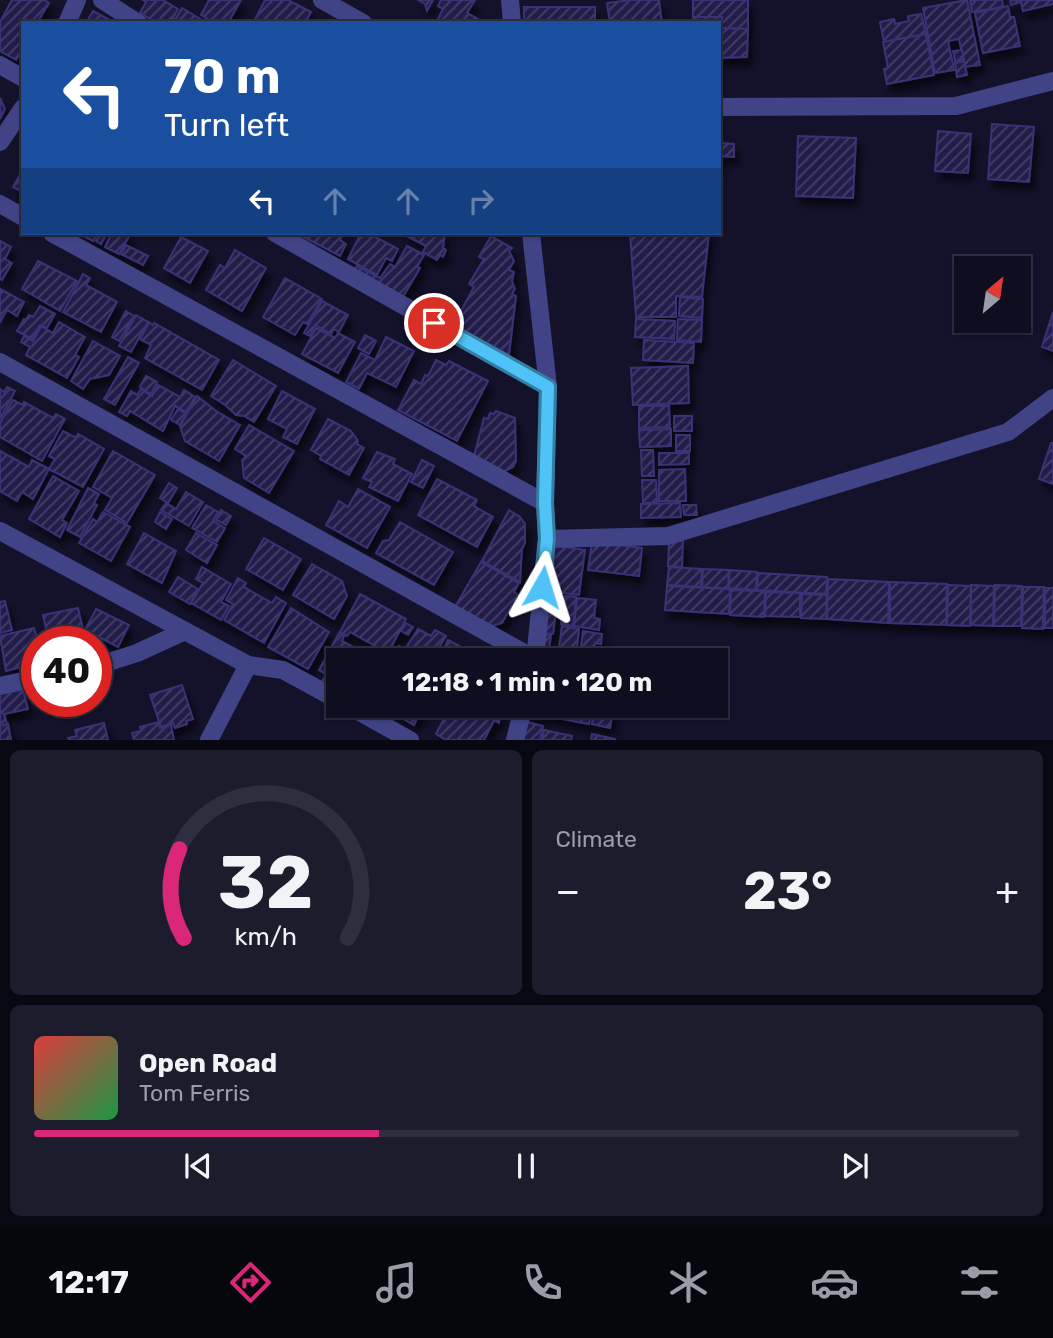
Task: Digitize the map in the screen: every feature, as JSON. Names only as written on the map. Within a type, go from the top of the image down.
[{"type":"street","points":[[68,21],[78,0]]},
{"type":"street","points":[[102,0],[135,21]]},
{"type":"street","points":[[322,0],[359,21]]},
{"type":"street","points":[[510,0],[512,21]]},
{"type":"street","points":[[0,65],[21,77]]},
{"type":"street","points":[[721,107],[956,106],[1053,81]]},
{"type":"street","points":[[0,142],[21,111]]},
{"type":"street","points":[[0,204],[21,216]]},
{"type":"street","points":[[56,235],[545,503]]},
{"type":"street","points":[[279,235],[548,387]]},
{"type":"street","points":[[528,235],[548,387],[545,503],[547,539],[536,648]]},
{"type":"street","points":[[0,362],[515,648]]},
{"type":"street","points":[[547,539],[668,536],[1008,432],[1053,398]]},
{"type":"street","points":[[0,531],[248,665],[283,670],[326,693]]},
{"type":"street","points":[[112,661],[137,653],[185,631]]},
{"type":"street","points":[[209,740],[248,665]]},
{"type":"street","points":[[0,686],[21,681]]},
{"type":"street","points":[[370,718],[410,740]]},
{"type":"street","points":[[515,740],[521,718]]},
{"type":"building","points":[[12,0],[44,0],[49,3],[38,21],[21,21],[21,51],[16,60],[0,51],[0,22]]},
{"type":"building","points":[[143,0],[163,0],[178,9],[171,21],[154,21],[140,13],[146,2]]},
{"type":"building","points":[[209,0],[241,0],[229,21],[211,21],[201,15]]},
{"type":"building","points":[[265,0],[288,0],[311,12],[306,21],[254,21]]},
{"type":"building","points":[[418,0],[433,0],[427,11],[425,4]]},
{"type":"building","points":[[441,0],[475,0],[467,13],[478,19],[437,21],[443,9],[438,6]]},
{"type":"building","points":[[659,0],[662,21],[610,21],[607,3]]},
{"type":"building","points":[[693,0],[748,0],[748,29],[722,28],[722,17],[693,17]]},
{"type":"building","points":[[967,0],[980,65],[965,67],[959,39],[948,41],[954,70],[935,73],[923,8]]},
{"type":"building","points":[[970,0],[1002,0],[1003,7],[972,12]]},
{"type":"building","points":[[1010,0],[1053,0],[1053,4],[1023,11],[1021,2],[1011,5]]},
{"type":"building","points":[[1008,6],[1010,17],[1014,17],[1020,46],[983,53],[975,13]]},
{"type":"building","points":[[524,7],[595,7],[595,21],[524,21]]},
{"type":"building","points":[[182,8],[204,21],[174,21]]},
{"type":"building","points":[[93,11],[111,21],[87,21]]},
{"type":"building","points":[[921,14],[926,34],[884,42],[880,22],[894,19],[895,24],[909,21],[908,16]]},
{"type":"building","points":[[693,17],[722,17],[722,28],[748,29],[747,57],[721,58],[721,21],[693,21]]},
{"type":"building","points":[[926,34],[934,75],[887,84],[884,69],[888,68],[883,42]]},
{"type":"building","points":[[962,50],[964,59],[955,61],[953,51]]},
{"type":"building","points":[[964,61],[967,75],[957,77],[955,63]]},
{"type":"building","points":[[0,98],[5,109],[0,119]]},
{"type":"building","points":[[992,124],[1034,127],[1029,182],[988,179]]},
{"type":"building","points":[[938,131],[971,134],[968,173],[935,171]]},
{"type":"building","points":[[798,136],[856,138],[853,198],[796,196]]},
{"type":"building","points":[[721,143],[734,144],[734,157],[721,156]]},
{"type":"building","points":[[21,173],[21,191],[13,187]]},
{"type":"building","points":[[81,235],[97,235],[93,241]]},
{"type":"building","points":[[100,235],[106,235],[101,244],[96,241]]},
{"type":"building","points":[[111,235],[130,235],[119,254],[105,247]]},
{"type":"building","points":[[300,235],[343,235],[340,240],[346,244],[340,256]]},
{"type":"building","points":[[360,235],[372,235],[398,249],[392,261],[386,258],[377,275],[348,259]]},
{"type":"building","points":[[405,235],[445,235],[443,248],[446,250],[443,257],[440,255],[437,260],[423,252],[426,246]]},
{"type":"building","points":[[630,235],[709,235],[702,297],[676,296],[676,317],[636,317]]},
{"type":"building","points":[[491,236],[512,248],[509,251],[514,261],[509,270],[514,272],[512,281],[515,289],[512,294],[516,296],[509,355],[453,325],[474,287],[469,284],[484,259],[479,257]]},
{"type":"building","points":[[181,237],[208,251],[190,283],[164,268]]},
{"type":"building","points":[[0,241],[11,247],[5,259],[12,263],[2,280],[0,279]]},
{"type":"building","points":[[126,245],[148,256],[143,265],[121,254]]},
{"type":"building","points":[[407,246],[424,255],[417,267],[420,268],[403,297],[354,270],[357,266],[380,278],[390,264],[395,267]]},
{"type":"building","points":[[235,250],[266,268],[242,311],[206,290],[220,265],[225,268]]},
{"type":"building","points":[[38,261],[77,281],[60,311],[22,289]]},
{"type":"building","points":[[83,274],[90,278],[86,285],[117,302],[101,332],[63,312]]},
{"type":"building","points":[[285,278],[322,299],[307,324],[303,322],[295,335],[263,317]]},
{"type":"building","points":[[0,289],[24,302],[17,316],[7,310],[0,322]]},
{"type":"building","points":[[680,297],[703,299],[702,318],[679,316]]},
{"type":"building","points":[[322,301],[348,315],[339,332],[334,329],[331,334],[315,325],[310,336],[304,333]]},
{"type":"building","points":[[40,306],[55,314],[47,328],[40,325],[32,339],[17,331],[24,319],[29,315],[33,317]]},
{"type":"building","points":[[126,311],[134,316],[119,341],[112,337]]},
{"type":"building","points":[[1053,312],[1053,351],[1042,347]]},
{"type":"building","points":[[136,315],[148,322],[131,352],[119,346]]},
{"type":"building","points":[[636,319],[675,321],[674,339],[635,337]]},
{"type":"building","points":[[678,319],[702,320],[701,342],[677,340]]},
{"type":"building","points":[[59,322],[85,337],[75,355],[79,357],[67,378],[26,355],[30,347],[21,342],[24,336],[33,341],[41,326],[53,333]]},
{"type":"building","points":[[149,322],[219,360],[202,390],[145,358],[151,345],[140,339]]},
{"type":"building","points":[[316,328],[335,338],[338,333],[355,342],[338,373],[302,354]]},
{"type":"building","points":[[365,335],[376,341],[369,354],[358,348]]},
{"type":"building","points":[[386,337],[414,351],[396,387],[367,373],[359,389],[346,382],[361,353],[375,360]]},
{"type":"building","points":[[644,340],[694,343],[693,363],[643,360]]},
{"type":"building","points":[[93,341],[120,356],[109,375],[90,379],[83,389],[71,381]]},
{"type":"building","points":[[128,357],[139,363],[115,405],[104,399]]},
{"type":"building","points":[[233,360],[276,386],[254,422],[236,415],[211,396]]},
{"type":"building","points":[[436,360],[446,365],[449,361],[488,381],[457,441],[398,410],[414,380],[421,384]]},
{"type":"building","points":[[688,366],[689,403],[633,405],[631,368]]},
{"type":"building","points":[[146,376],[157,382],[151,394],[140,387]]},
{"type":"building","points":[[158,385],[180,397],[184,390],[195,397],[186,412],[175,406],[163,431],[130,411],[127,416],[119,412],[131,391],[137,395],[141,389],[152,396]]},
{"type":"building","points":[[7,387],[15,391],[0,419],[0,389],[4,392]]},
{"type":"building","points":[[282,391],[315,409],[297,444],[283,437],[287,429],[268,419]]},
{"type":"building","points":[[197,396],[240,425],[219,461],[185,441],[180,426]]},
{"type":"building","points":[[13,400],[23,405],[24,402],[53,418],[56,414],[65,419],[42,461],[0,437],[0,423]]},
{"type":"building","points":[[639,406],[669,406],[670,427],[639,428]]},
{"type":"building","points":[[178,409],[186,414],[180,425],[171,420]]},
{"type":"building","points":[[496,411],[515,418],[516,461],[513,467],[503,472],[474,456],[484,418],[488,419],[490,413],[494,414]]},
{"type":"building","points":[[674,416],[692,416],[692,431],[674,431]]},
{"type":"building","points":[[328,419],[351,431],[358,441],[357,444],[364,448],[349,475],[320,459],[321,456],[311,450]]},
{"type":"building","points":[[249,425],[294,451],[269,493],[244,478],[242,460],[246,456],[235,449]]},
{"type":"building","points":[[671,429],[671,446],[640,447],[639,430]]},
{"type":"building","points":[[63,431],[76,438],[78,434],[104,449],[83,487],[49,469],[55,459],[49,456]]},
{"type":"building","points":[[676,435],[690,435],[690,451],[676,451]]},
{"type":"building","points":[[1053,443],[1053,484],[1039,479]]},
{"type":"building","points":[[641,450],[653,450],[654,476],[642,476]]},
{"type":"building","points":[[0,451],[29,467],[32,460],[49,469],[33,499],[22,492],[17,501],[0,491]]},
{"type":"building","points":[[113,451],[155,475],[127,523],[105,510],[112,498],[93,487]]},
{"type":"building","points":[[377,452],[395,459],[393,464],[412,474],[398,501],[369,487],[372,482],[363,478]]},
{"type":"building","points":[[659,453],[689,453],[689,464],[659,465]]},
{"type":"building","points":[[422,460],[434,466],[423,488],[411,482]]},
{"type":"building","points":[[685,469],[686,501],[659,501],[659,470]]},
{"type":"building","points":[[53,476],[79,491],[62,520],[67,523],[60,537],[29,519]]},
{"type":"building","points":[[437,479],[477,500],[474,506],[493,517],[477,547],[418,515]]},
{"type":"building","points":[[642,480],[656,480],[657,503],[643,503]]},
{"type":"building","points":[[169,483],[177,488],[168,503],[160,498]]},
{"type":"building","points":[[88,488],[99,494],[94,503],[97,505],[80,537],[67,530]]},
{"type":"building","points":[[358,489],[390,507],[367,548],[326,525],[339,501],[348,507]]},
{"type":"building","points":[[186,492],[203,502],[189,526],[161,510],[166,503],[176,509]]},
{"type":"building","points":[[680,503],[681,517],[641,518],[641,504]]},
{"type":"building","points":[[206,505],[218,512],[213,521],[225,528],[217,542],[192,528]]},
{"type":"building","points":[[683,505],[696,505],[697,515],[684,515]]},
{"type":"building","points":[[221,510],[231,516],[226,525],[216,520]]},
{"type":"building","points":[[509,510],[525,524],[520,582],[482,561]]},
{"type":"building","points":[[103,512],[130,527],[111,561],[79,543],[93,519],[97,522]]},
{"type":"building","points":[[160,512],[172,519],[166,529],[155,522]]},
{"type":"building","points":[[400,522],[453,552],[434,585],[376,553],[383,541],[389,540]]},
{"type":"building","points":[[144,533],[176,551],[162,583],[127,564]]},
{"type":"building","points":[[196,533],[217,545],[207,563],[186,550]]},
{"type":"building","points":[[264,538],[301,559],[283,590],[246,569]]},
{"type":"building","points":[[669,541],[683,541],[682,567],[668,566]]},
{"type":"building","points":[[592,542],[642,548],[639,576],[588,570]]},
{"type":"building","points":[[552,545],[585,550],[579,595],[546,591]]},
{"type":"building","points":[[481,562],[519,583],[514,592],[518,595],[502,623],[489,627],[455,607]]},
{"type":"building","points":[[312,564],[342,581],[347,596],[334,619],[293,595]]},
{"type":"building","points":[[202,567],[231,584],[221,602],[229,606],[221,620],[191,603],[203,583],[196,579]]},
{"type":"building","points":[[669,567],[702,569],[701,587],[667,585]]},
{"type":"building","points":[[703,569],[729,570],[728,589],[702,587]]},
{"type":"building","points":[[729,570],[757,572],[756,590],[729,588]]},
{"type":"building","points":[[758,573],[827,577],[826,594],[757,590]]},
{"type":"building","points":[[178,577],[198,589],[190,604],[169,592]]},
{"type":"building","points":[[238,578],[246,583],[244,587],[272,603],[276,597],[286,603],[264,643],[224,620],[233,604],[226,600]]},
{"type":"building","points":[[828,579],[889,582],[888,623],[827,619]]},
{"type":"building","points":[[890,582],[947,584],[946,625],[890,623]]},
{"type":"building","points":[[948,585],[971,586],[970,626],[947,625]]},
{"type":"building","points":[[971,585],[994,586],[993,626],[971,625]]},
{"type":"building","points":[[995,585],[1022,586],[1021,626],[994,626]]},
{"type":"building","points":[[667,586],[730,589],[729,614],[665,610]]},
{"type":"building","points":[[1023,587],[1044,587],[1043,629],[1022,628]]},
{"type":"building","points":[[1045,588],[1053,588],[1053,628],[1045,628]]},
{"type":"building","points":[[731,590],[765,591],[764,617],[730,615]]},
{"type":"building","points":[[766,592],[800,593],[800,617],[765,616]]},
{"type":"building","points":[[360,594],[406,619],[391,648],[378,648],[350,632],[347,636],[340,632]]},
{"type":"building","points":[[802,594],[827,595],[826,619],[801,618]]},
{"type":"building","points":[[548,595],[558,596],[553,634],[544,633]]},
{"type":"building","points":[[565,596],[576,597],[573,626],[561,624]]},
{"type":"building","points":[[577,598],[596,600],[594,618],[600,619],[599,630],[574,626]]},
{"type":"building","points":[[5,601],[12,630],[0,633],[0,602]]},
{"type":"building","points":[[78,608],[82,626],[45,626],[43,615]]},
{"type":"building","points":[[291,608],[329,632],[308,669],[268,647]]},
{"type":"building","points":[[96,609],[129,625],[118,647],[112,644],[112,626],[87,626]]},
{"type":"building","points":[[406,623],[413,627],[408,635],[401,631]]},
{"type":"building","points":[[562,626],[579,629],[577,648],[559,648]]},
{"type":"building","points":[[418,629],[431,636],[435,630],[446,636],[439,648],[406,648]]},
{"type":"building","points":[[21,631],[21,667],[6,671],[0,636]]},
{"type":"building","points":[[583,631],[602,634],[601,644],[595,643],[595,648],[581,648]]},
{"type":"building","points":[[339,633],[344,636],[342,641],[355,648],[331,648]]},
{"type":"building","points":[[540,634],[551,635],[549,648],[539,648]]},
{"type":"building","points":[[448,640],[461,647],[460,648],[444,648]]},
{"type":"building","points":[[326,657],[326,674],[319,670]]},
{"type":"building","points":[[21,682],[21,710],[4,714],[8,727],[0,729],[0,687]]},
{"type":"building","points":[[182,685],[193,719],[175,728],[173,723],[161,727],[150,695]]},
{"type":"building","points":[[402,718],[418,718],[414,725]]},
{"type":"building","points":[[444,718],[495,718],[484,740],[446,740],[436,734]]},
{"type":"building","points":[[562,718],[590,718],[589,724]]},
{"type":"building","points":[[593,718],[612,718],[610,728],[592,724]]},
{"type":"building","points":[[159,722],[160,728],[171,725],[174,740],[134,740],[132,733],[141,731],[140,727]]},
{"type":"building","points":[[527,722],[543,726],[540,740],[523,740]]},
{"type":"building","points":[[104,723],[108,740],[68,738],[77,736],[75,730]]},
{"type":"building","points":[[8,724],[11,740],[0,740],[0,726]]},
{"type":"building","points":[[544,730],[572,736],[571,740],[542,740]]},
{"type":"building","points":[[592,734],[615,739],[615,740],[591,740]]},
{"type":"route","points":[[434,323],[548,387],[545,503],[547,539],[542,587]]}]
